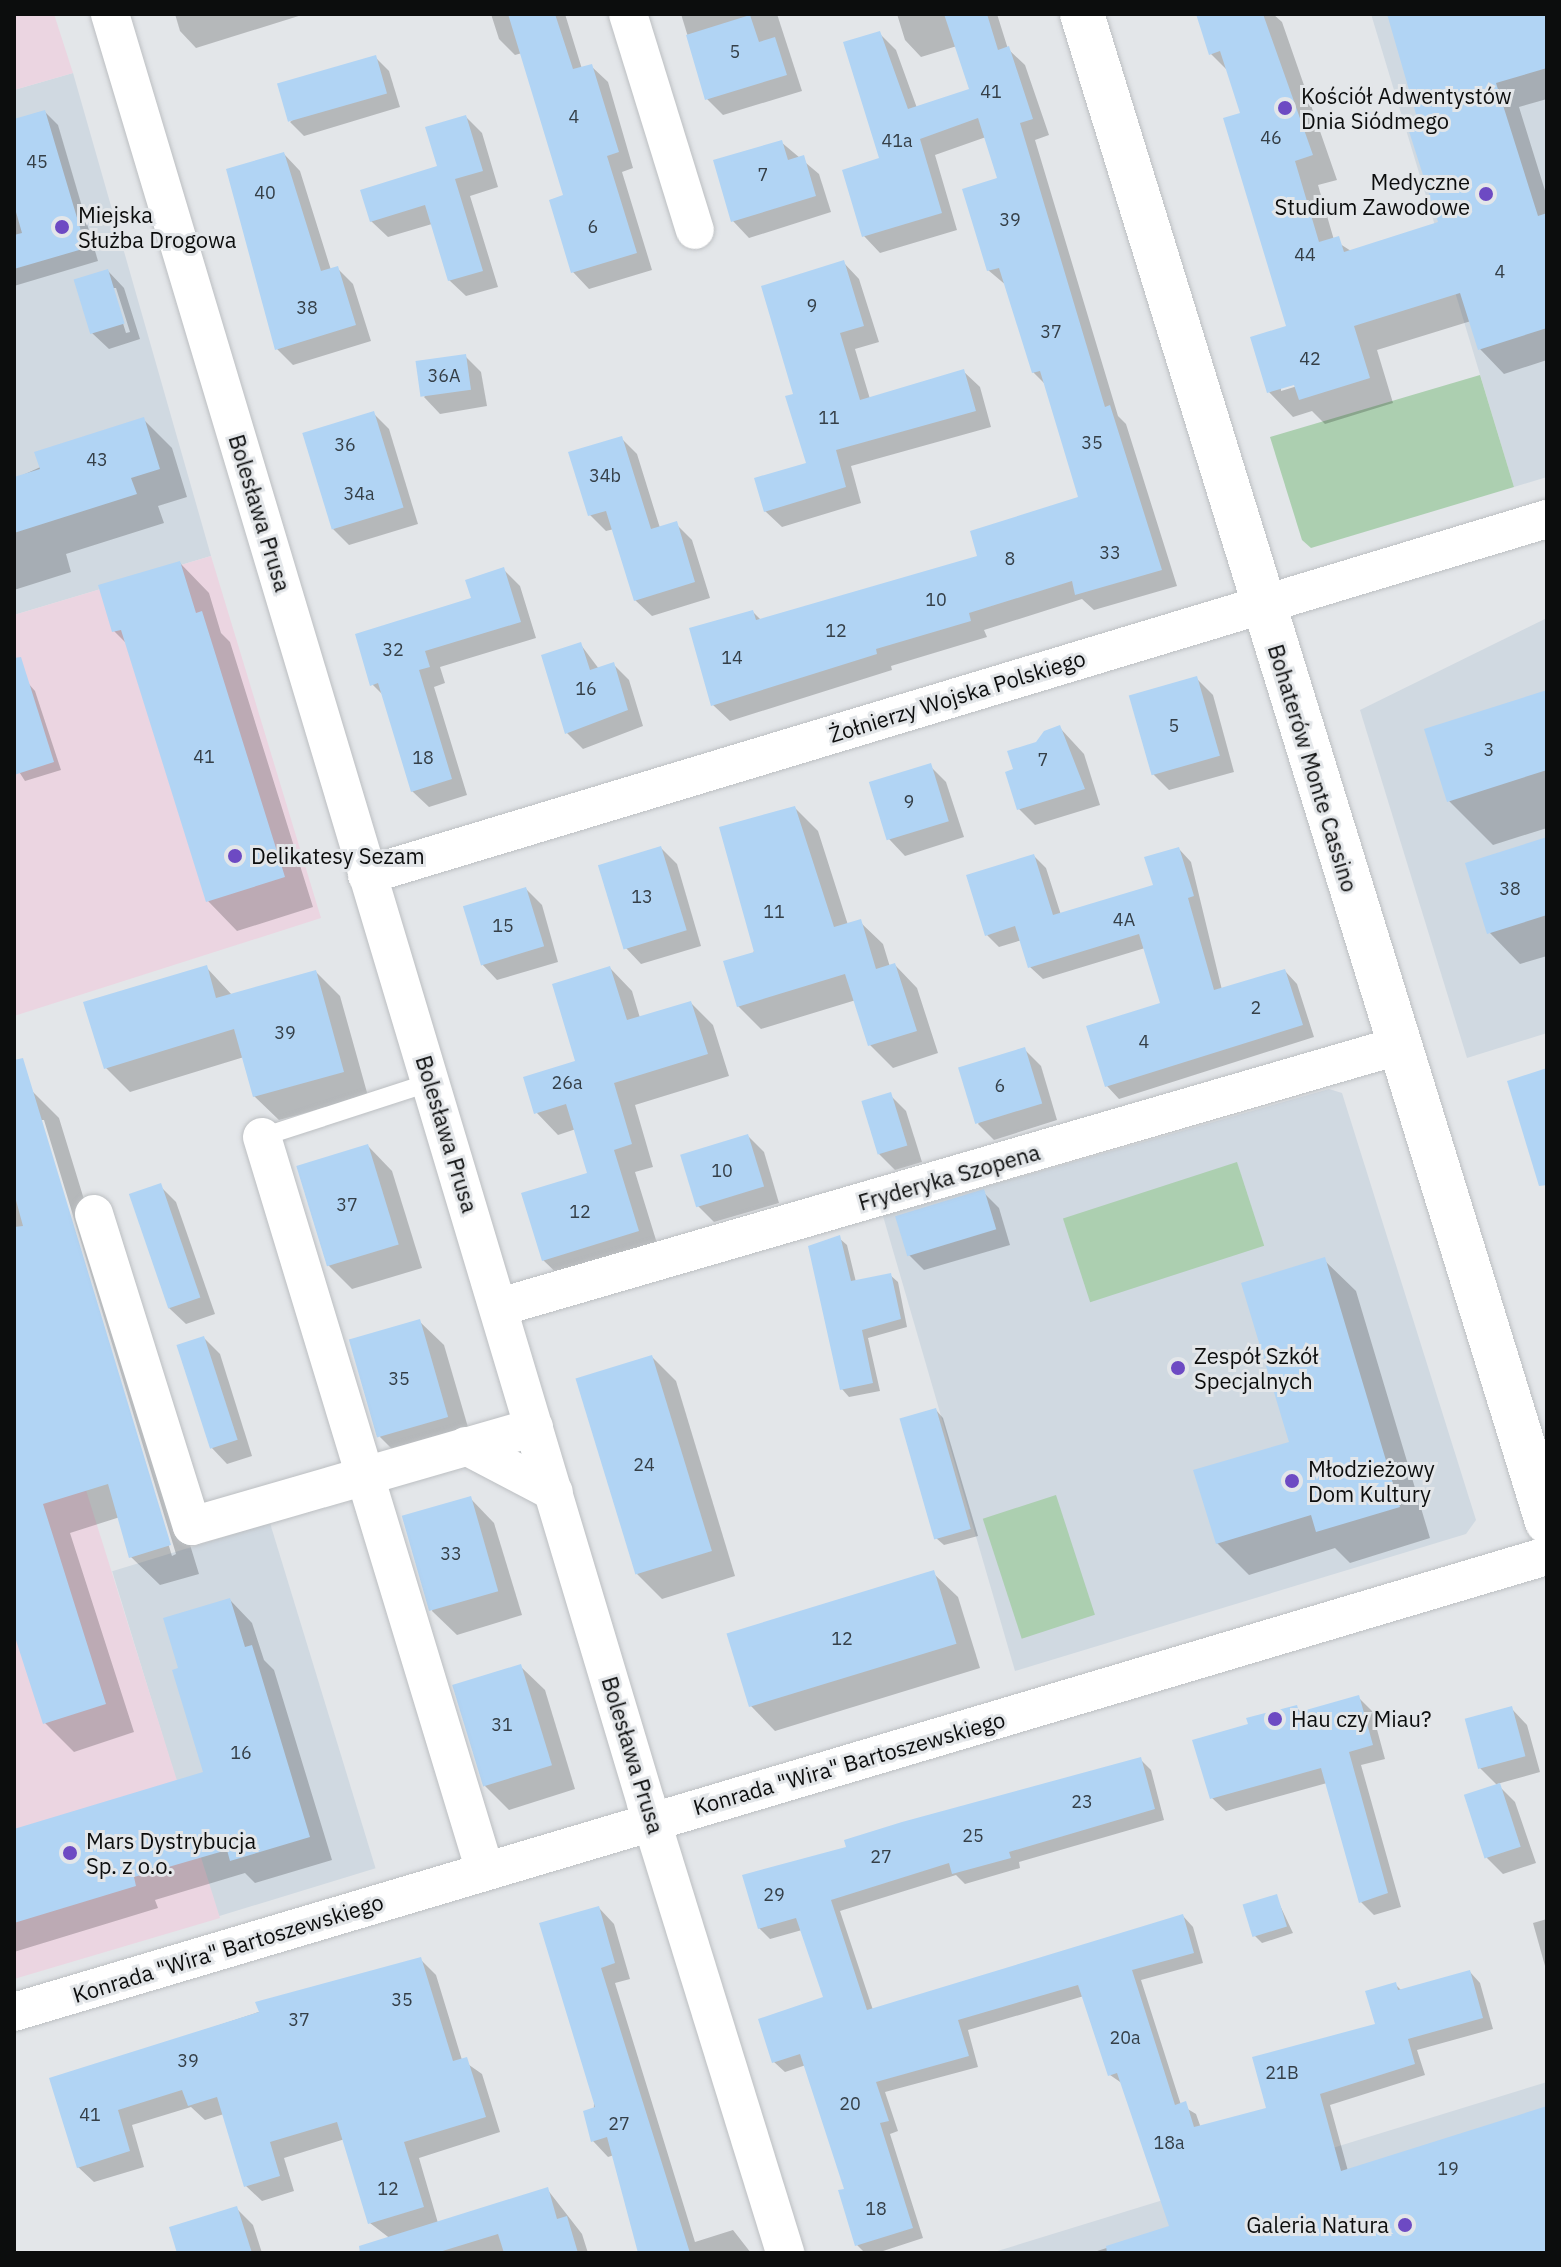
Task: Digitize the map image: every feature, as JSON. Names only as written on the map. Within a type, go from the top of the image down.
[{"type":"street","name":"Bolesława Prusa","points":[[110,14],[367,875],[500,1307],[651,1821],[785,2253]]},
{"type":"street","points":[[628,14],[695,230]]},
{"type":"street","name":"Bohaterów Monte Cassino","points":[[1082,14],[1547,1522]]},
{"type":"street","name":"Żołnierzy Wojska Polskiego","points":[[367,875],[1547,519]]},
{"type":"street","name":"Fryderyka Szopena","points":[[500,1307],[1398,1046]]},
{"type":"street","points":[[262,1137],[485,1871]]},
{"type":"street","points":[[94,1214],[192,1526],[534,1427]]},
{"type":"street","points":[[466,1446],[554,1492]]},
{"type":"street","name":"Konrada \"Wira\" Bartoszewskiego","points":[[14,2012],[1547,1556]]},
{"type":"lane","points":[[262,1137],[431,1082]]},
{"type":"shaded area","points":[[14,14],[54,14],[73,73],[14,90]]},
{"type":"shaded area","name":"Medyczne Studium Zawodowe","points":[[1371,14],[1547,14],[1547,477],[1514,487]]},
{"type":"shaded area","points":[[73,73],[211,556],[14,615],[14,90]]},
{"type":"shaded area","points":[[211,556],[321,918],[14,1016],[14,615]]},
{"type":"shaded area","points":[[1547,618],[1547,1033],[1467,1058],[1360,710]]},
{"type":"shaded area","name":"Zespół Szkół Specjalnych","points":[[1329,1089],[1342,1093],[1476,1520],[1466,1534],[1015,1671],[883,1216]]},
{"type":"shaded area","points":[[14,1260],[220,1918],[14,1979]]},
{"type":"shaded area","points":[[270,1523],[376,1868],[218,1916],[112,1571]]},
{"type":"shaded area","points":[[1547,2082],[1547,2253],[991,2253]]},
{"type":"green space","points":[[1480,375],[1514,487],[1311,548],[1302,540],[1270,437]]},
{"type":"green space","points":[[1237,1162],[1264,1246],[1090,1302],[1063,1219]]},
{"type":"green space","points":[[1056,1495],[1095,1615],[1022,1639],[983,1519]]},
{"type":"building","points":[[508,14],[555,14],[573,69],[592,64],[619,152],[607,156],[637,253],[571,273],[549,200],[563,195]]},
{"type":"building","points":[[944,14],[987,14],[998,50],[1009,46],[1033,119],[1020,123],[1105,407],[1110,405],[1162,570],[1075,595],[1072,581],[969,613],[971,621],[876,649],[877,654],[711,706],[689,628],[753,610],[756,620],[977,556],[970,531],[1078,497],[1040,371],[1032,373],[999,268],[987,271],[962,189],[997,178],[978,118],[920,139],[942,213],[862,237],[842,170],[879,158],[843,42],[880,31],[908,109],[969,89]]},
{"type":"building","points":[[1196,14],[1263,14],[1313,155],[1295,161],[1319,242],[1339,236],[1344,252],[1438,222],[1407,125],[1418,121],[1387,14],[1547,14],[1547,68],[1496,83],[1538,216],[1547,213],[1547,328],[1478,350],[1460,293],[1354,326],[1370,378],[1299,400],[1294,385],[1267,393],[1250,337],[1286,326],[1223,118],[1240,113],[1220,51],[1209,55]]},
{"type":"building","points":[[750,15],[759,42],[775,37],[787,75],[705,100],[686,35]]},
{"type":"building","points":[[376,55],[387,93],[288,122],[277,83]]},
{"type":"building","points":[[45,110],[86,248],[14,269],[14,235],[22,233],[14,205],[14,119]]},
{"type":"building","points":[[466,115],[483,171],[455,179],[483,271],[448,281],[425,205],[370,222],[360,190],[437,166],[425,127]]},
{"type":"building","points":[[782,140],[788,160],[804,155],[816,196],[731,222],[713,160]]},
{"type":"building","points":[[284,152],[321,271],[338,266],[356,325],[275,350],[226,169]]},
{"type":"building","points":[[844,260],[864,326],[840,333],[860,400],[964,369],[976,411],[836,450],[846,487],[764,512],[754,478],[806,463],[785,396],[793,394],[761,286]]},
{"type":"building","points":[[108,269],[125,324],[90,334],[74,280]]},
{"type":"building","points":[[466,354],[471,390],[421,397],[415,361]]},
{"type":"building","points":[[374,411],[404,508],[332,530],[302,433]]},
{"type":"building","points":[[144,417],[160,469],[131,478],[137,494],[14,533],[14,477],[40,469],[34,452]]},
{"type":"building","points":[[622,436],[651,529],[677,521],[695,582],[634,601],[606,511],[588,516],[568,452]]},
{"type":"building","points":[[180,561],[196,613],[202,611],[285,877],[206,902],[121,630],[112,632],[98,585]]},
{"type":"building","points":[[504,567],[521,622],[425,651],[430,667],[419,670],[452,779],[411,792],[378,683],[370,686],[355,634],[471,598],[465,580]]},
{"type":"building","points":[[581,642],[590,670],[614,662],[628,710],[565,734],[541,655]]},
{"type":"building","points":[[21,657],[54,762],[14,775],[14,658]]},
{"type":"building","points":[[1197,676],[1220,756],[1152,775],[1129,696]]},
{"type":"building","points":[[1547,690],[1547,770],[1447,802],[1424,729]]},
{"type":"building","points":[[1060,725],[1085,789],[1017,810],[1005,772],[1013,769],[1007,751],[1036,742],[1044,731]]},
{"type":"building","points":[[931,763],[949,821],[887,840],[869,782]]},
{"type":"building","points":[[795,806],[834,927],[861,919],[876,969],[895,963],[917,1031],[868,1046],[845,974],[737,1007],[723,961],[754,952],[719,827]]},
{"type":"building","points":[[1547,837],[1547,915],[1487,934],[1465,863]]},
{"type":"building","points":[[661,846],[687,930],[624,949],[598,865]]},
{"type":"building","points":[[1179,847],[1194,896],[1188,898],[1214,990],[1285,969],[1303,1025],[1105,1087],[1086,1026],[1160,1003],[1139,934],[1028,968],[1015,926],[985,936],[966,875],[1034,854],[1053,915],[1153,885],[1144,857]]},
{"type":"building","points":[[526,887],[544,946],[481,966],[463,906]]},
{"type":"building","points":[[207,965],[216,998],[316,970],[344,1072],[253,1097],[234,1029],[104,1069],[83,1002]]},
{"type":"building","points":[[610,966],[627,1020],[691,1001],[708,1054],[614,1083],[632,1144],[614,1150],[639,1231],[542,1261],[521,1193],[587,1173],[566,1104],[534,1114],[523,1077],[575,1061],[552,984]]},
{"type":"building","points":[[1025,1047],[1042,1103],[975,1124],[958,1067]]},
{"type":"building","points":[[23,1058],[171,1545],[129,1558],[108,1484],[43,1504],[106,1704],[43,1724],[14,1634],[14,1227],[23,1226],[14,1193],[14,1060]]},
{"type":"building","points":[[1547,1068],[1547,1185],[1539,1186],[1507,1081]]},
{"type":"building","points":[[891,1092],[907,1146],[878,1155],[861,1101]]},
{"type":"building","points":[[748,1134],[764,1187],[696,1207],[680,1155]]},
{"type":"building","points":[[368,1144],[399,1244],[327,1266],[296,1166]]},
{"type":"building","points":[[161,1183],[200,1297],[168,1308],[129,1194]]},
{"type":"building","points":[[984,1189],[996,1229],[907,1256],[895,1216]]},
{"type":"building","points":[[840,1235],[851,1281],[891,1273],[901,1319],[862,1330],[873,1383],[840,1390],[808,1246]]},
{"type":"building","points":[[1325,1257],[1400,1507],[1316,1532],[1311,1515],[1216,1544],[1193,1470],[1289,1442],[1241,1283]]},
{"type":"building","points":[[420,1319],[448,1417],[377,1437],[349,1339]]},
{"type":"building","points":[[204,1336],[238,1440],[210,1449],[176,1345]]},
{"type":"building","points":[[652,1355],[712,1551],[635,1574],[575,1378]]},
{"type":"building","points":[[936,1408],[971,1529],[934,1540],[899,1418]]},
{"type":"building","points":[[471,1496],[498,1591],[429,1611],[402,1516]]},
{"type":"building","points":[[934,1570],[957,1644],[749,1707],[726,1633]]},
{"type":"building","points":[[230,1598],[245,1647],[252,1645],[310,1837],[230,1861],[227,1850],[134,1877],[136,1886],[14,1923],[14,1829],[203,1772],[172,1670],[178,1668],[163,1618]]},
{"type":"building","points":[[521,1664],[552,1765],[483,1786],[452,1685]]},
{"type":"building","points":[[1359,1695],[1373,1745],[1349,1752],[1388,1893],[1359,1903],[1321,1768],[1210,1799],[1192,1740],[1248,1724],[1246,1718],[1297,1705],[1299,1712]]},
{"type":"building","points":[[1512,1706],[1525,1756],[1478,1769],[1465,1719]]},
{"type":"building","points":[[1141,1757],[1155,1809],[1009,1852],[1011,1858],[952,1874],[949,1863],[831,1900],[867,2010],[1183,1914],[1194,1953],[1132,1970],[1175,2105],[1186,2101],[1194,2127],[1266,2108],[1252,2057],[1375,2024],[1365,1991],[1396,1982],[1398,1990],[1470,1970],[1483,2018],[1408,2039],[1415,2064],[1320,2094],[1341,2171],[1547,2106],[1547,2253],[1107,2253],[1106,2246],[1169,2226],[1117,2073],[1108,2076],[1078,1985],[958,2020],[969,2056],[876,2082],[889,2121],[880,2123],[913,2228],[855,2246],[838,2190],[844,2189],[800,2054],[772,2063],[758,2019],[823,1997],[796,1918],[758,1929],[742,1875],[846,1847],[844,1840],[902,1822]]},
{"type":"building","points":[[1500,1783],[1521,1847],[1485,1858],[1464,1795]]},
{"type":"building","points":[[1277,1894],[1287,1927],[1253,1937],[1243,1905]]},
{"type":"building","points":[[599,1906],[615,1963],[601,1968],[690,2253],[638,2253],[607,2137],[591,2142],[583,2111],[595,2107],[539,1923]]},
{"type":"building","points":[[421,1957],[453,2061],[467,2057],[486,2117],[404,2142],[424,2207],[368,2224],[337,2122],[270,2142],[280,2176],[244,2187],[217,2097],[188,2106],[182,2090],[118,2110],[130,2151],[77,2168],[49,2078],[259,2012],[255,2002]]},
{"type":"building","points":[[548,2187],[557,2219],[567,2216],[578,2253],[504,2253],[498,2234],[436,2253],[360,2253],[359,2246]]},
{"type":"building","points":[[237,2206],[252,2253],[177,2253],[169,2227]]},
{"type":"place","name":"Kościół Adwentystów Dnia Siódmego","points":[[1285,108]]},
{"type":"place","name":"Medyczne Studium Zawodowe","points":[[1486,194]]},
{"type":"place","name":"Miejska Służba Drogowa","points":[[62,227]]},
{"type":"place","name":"Delikatesy Sezam","points":[[235,856]]},
{"type":"place","name":"Zespół Szkół Specjalnych","points":[[1178,1368]]},
{"type":"place","name":"Młodzieżowy Dom Kultury","points":[[1292,1481]]},
{"type":"place","name":"Hau czy Miau?","points":[[1275,1719]]},
{"type":"place","name":"Mars Dystrybucja Sp. z o.o.","points":[[70,1853]]},
{"type":"place","name":"Galeria Natura","points":[[1405,2225]]}]
